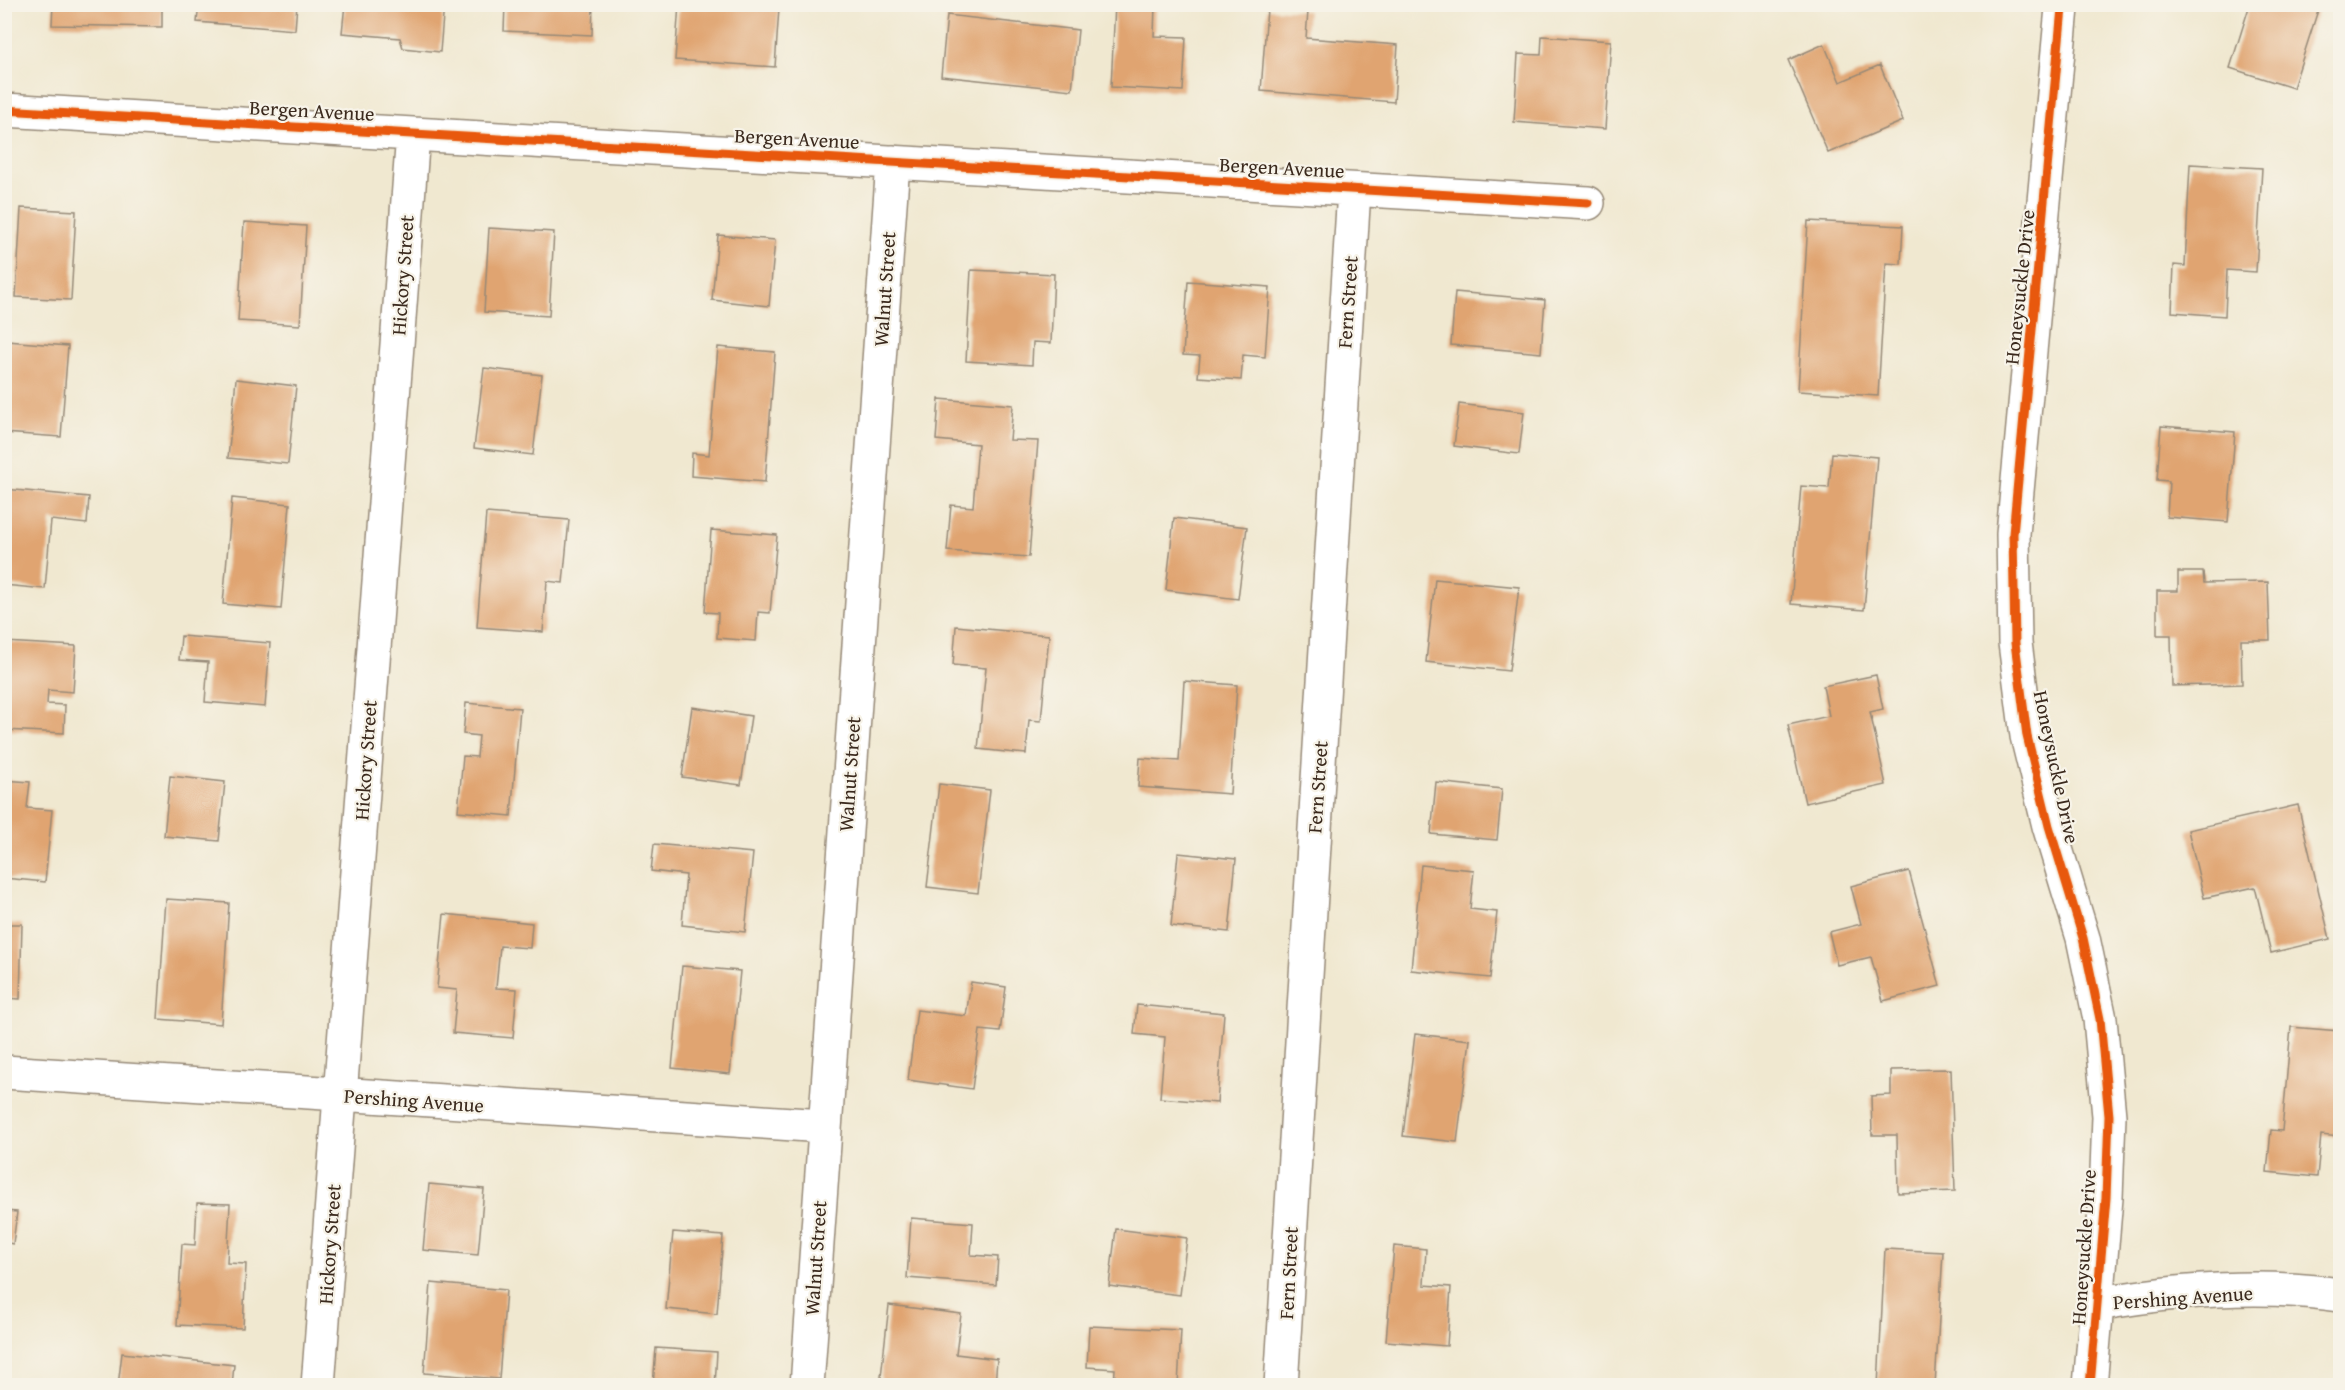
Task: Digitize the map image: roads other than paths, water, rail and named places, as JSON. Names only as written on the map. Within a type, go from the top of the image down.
[{"type":"street","name":"Honeysuckle Drive","points":[[2062,8],[2013,534],[2015,643],[2027,736],[2049,826],[2083,938],[2100,1019],[2109,1116],[2106,1198],[2090,1386]]},
{"type":"street","name":"Bergen Avenue","points":[[4,110],[1588,203]]},
{"type":"street","name":"Hickory Street","points":[[318,1386],[413,134]]},
{"type":"street","name":"Walnut Street","points":[[807,1386],[893,162]]},
{"type":"street","name":"Fern Street","points":[[1281,1386],[1354,189]]},
{"type":"street","name":"Pershing Avenue","points":[[4,1072],[824,1126]]},
{"type":"street","name":"Pershing Avenue","points":[[2097,1304],[2148,1295],[2228,1289],[2340,1295]]}]
